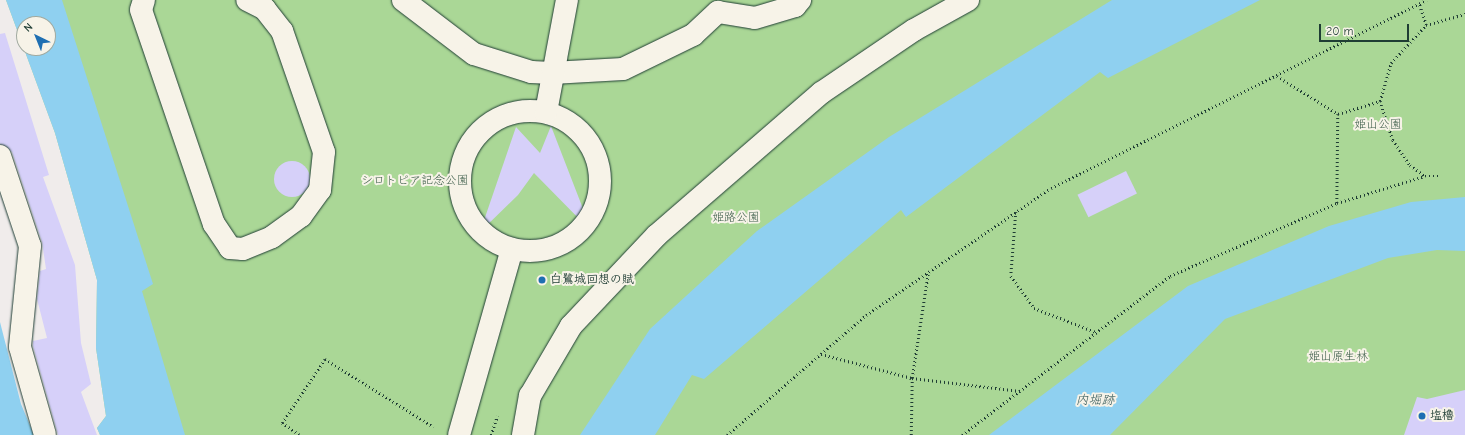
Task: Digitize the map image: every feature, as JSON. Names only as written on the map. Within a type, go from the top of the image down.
[{"type":"street","points":[[144,0],[141,10],[214,224],[230,248],[243,249],[272,237],[301,216],[320,190],[324,152],[282,31],[265,9],[247,0]]},
{"type":"street","points":[[403,0],[474,54],[531,72],[552,73],[623,69],[693,35],[722,6],[755,18],[777,13],[800,0]]},
{"type":"street","points":[[546,112],[552,73],[567,0]]},
{"type":"street","points":[[523,435],[530,396],[571,326],[657,235],[821,93],[914,30],[968,0]]},
{"type":"street","points":[[546,112],[571,124],[590,144],[600,182],[595,208],[578,232],[556,246],[538,250],[512,249],[487,236],[468,215],[460,193],[460,174],[466,151],[476,135],[502,116],[546,112]]},
{"type":"street","points":[[0,156],[30,246],[20,347],[45,435]]},
{"type":"street","points":[[450,433],[512,249]]},
{"type":"path","points":[[727,435],[866,315],[1051,188],[1428,0]]},
{"type":"path","points":[[1420,4],[1426,24]]},
{"type":"path","points":[[1425,176],[1410,165],[1393,140],[1380,101],[1391,63],[1426,24],[1465,14]]},
{"type":"path","points":[[1277,75],[1338,114],[1380,101]]},
{"type":"path","points":[[1337,203],[1338,114]]},
{"type":"path","points":[[962,435],[1170,276],[1337,203],[1425,176],[1441,176]]},
{"type":"path","points":[[1016,212],[1010,276],[1034,308],[1096,333]]},
{"type":"path","points":[[910,435],[912,378],[928,272]]},
{"type":"path","points":[[821,354],[912,378],[1020,391]]},
{"type":"path","points":[[299,435],[282,423],[325,359],[450,433]]},
{"type":"green space","name":"姫路公園","points":[[6,0],[1465,0],[1465,435],[100,435],[97,428],[106,416],[96,348],[97,280],[55,133],[27,56],[56,56],[56,16],[16,16],[16,27]]},
{"type":"water","points":[[6,0],[62,0],[153,284],[142,291],[185,435],[100,435],[97,428],[106,416],[96,348],[97,280],[55,133],[27,56],[56,56],[56,16],[16,16],[16,27]]},
{"type":"water","points":[[1112,0],[1260,0],[1108,78],[1100,72],[906,217],[901,210],[704,379],[692,375],[655,435],[580,435],[650,329],[757,231],[889,137]]},
{"type":"water","name":"内堀跡","points":[[1465,197],[1465,251],[1437,250],[1388,258],[1225,319],[1110,435],[989,435],[1188,286],[1329,226],[1411,202]]},
{"type":"water","points":[[0,322],[21,404],[34,435],[0,435]]},
{"type":"building","points":[[5,33],[49,175],[43,177],[75,265],[81,343],[91,384],[81,392],[97,435],[58,435],[33,346],[33,341],[47,338],[37,299],[40,271],[46,269],[42,242],[12,152],[0,144],[0,34]]},
{"type":"building","points":[[551,126],[592,232],[534,173],[518,195],[480,232],[516,127],[540,153]]},
{"type":"building","points":[[292,161],[305,166],[310,179],[305,192],[292,197],[279,192],[274,179],[279,166]]},
{"type":"building","points":[[1126,171],[1137,193],[1088,217],[1077,195]]},
{"type":"building","points":[[1465,390],[1465,435],[1404,435],[1417,397],[1427,399]]},
{"type":"place","name":"白鷺城回想の賦","points":[[542,280]]},
{"type":"place","name":"塩櫓","points":[[1422,416]]},
{"type":"park label","name":"姫山公園","points":[[1378,125]]},
{"type":"park label","name":"シロトピア記念公園","points":[[415,181]]},
{"type":"park label","name":"姫山原生林","points":[[1338,357]]}]
